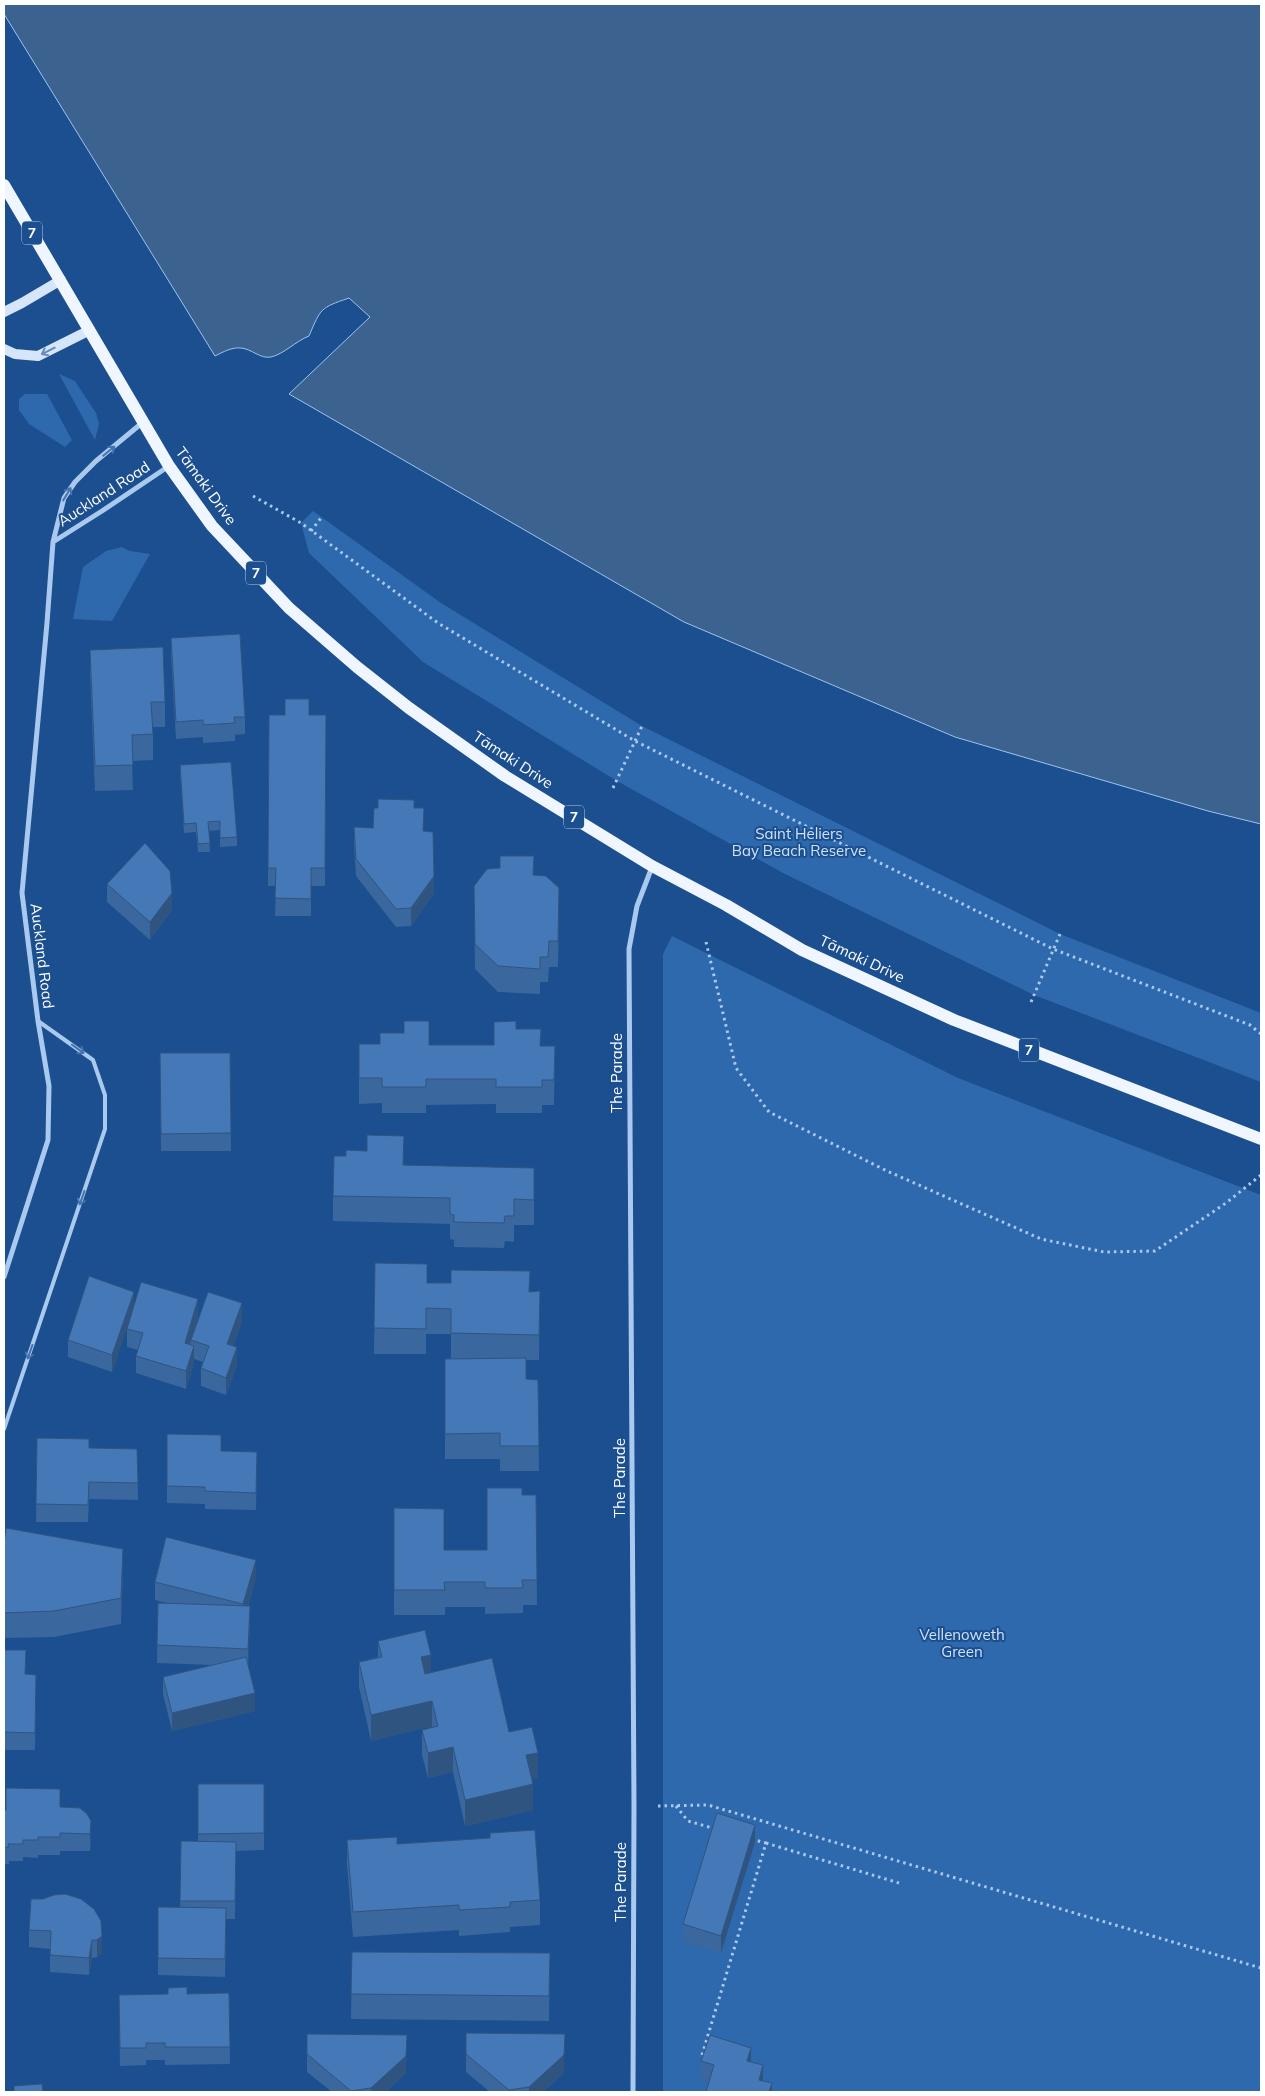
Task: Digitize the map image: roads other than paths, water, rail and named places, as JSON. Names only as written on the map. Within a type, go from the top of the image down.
[{"type":"main road","name":"Tāmaki Drive","points":[[4,186],[169,466],[212,526],[289,608],[357,667],[505,776],[652,866],[726,905],[802,950],[945,1016],[1261,1139]]},
{"type":"street","points":[[4,312],[61,280]]},
{"type":"street","points":[[4,349],[15,354],[38,356],[90,330]]},
{"type":"street","name":"Auckland Road","points":[[4,1277],[48,1140],[49,1086],[38,1021],[22,892],[48,623],[53,542],[64,498],[75,482],[144,421]]},
{"type":"street","name":"Auckland Road","points":[[53,542],[169,466]]},
{"type":"street","name":"The Parade","points":[[633,2092],[634,1806],[629,949],[637,906],[652,866]]},
{"type":"lane","points":[[4,1429],[105,1129],[105,1095],[93,1060],[38,1021]]},
{"type":"park label","name":"Saint Heliers Bay Beach Reserve","points":[[799,842]]},
{"type":"park label","name":"Vellenoweth Green","points":[[962,1644]]}]
